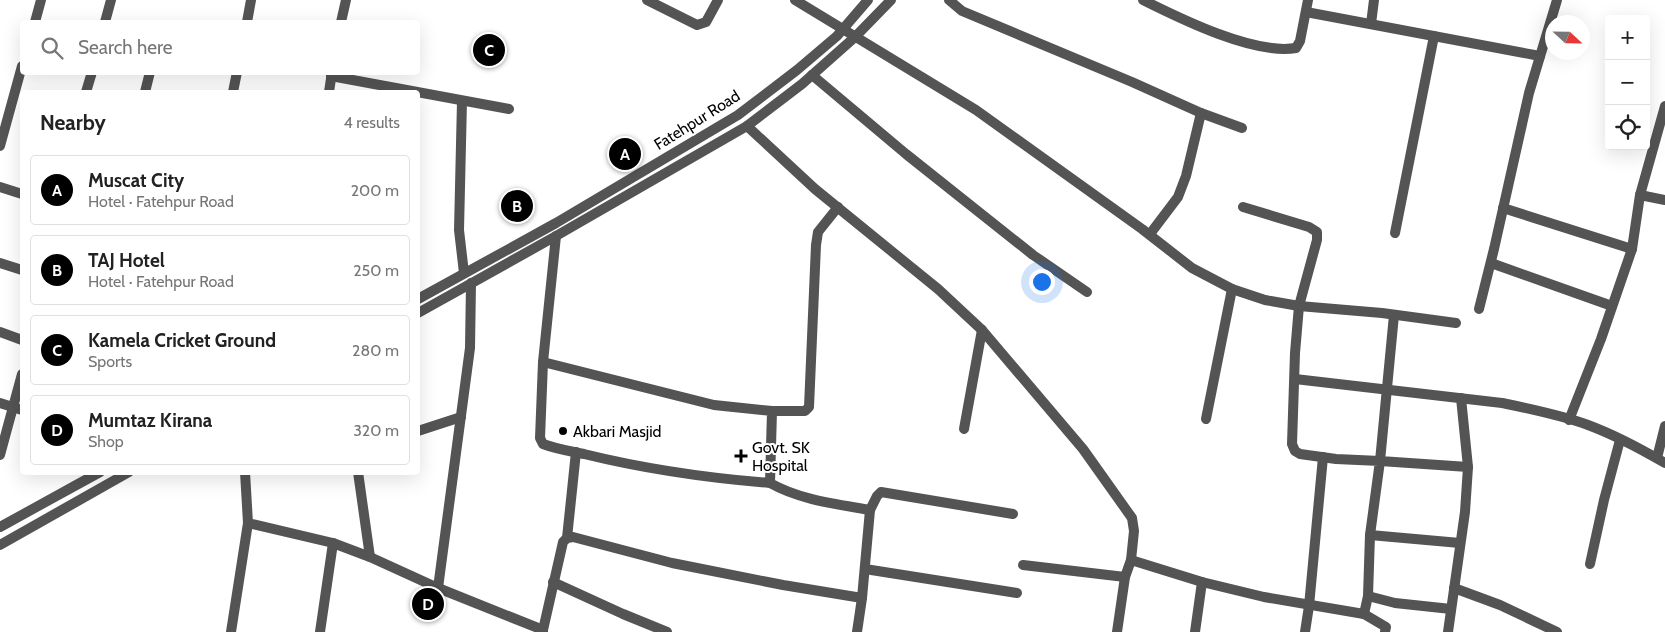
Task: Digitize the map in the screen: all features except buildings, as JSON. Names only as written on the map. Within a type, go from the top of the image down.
[{"type":"street","points":[[36,20],[41,0]]},
{"type":"street","points":[[106,20],[111,0]]},
{"type":"street","points":[[246,20],[251,0]]},
{"type":"street","points":[[341,20],[346,0]]},
{"type":"street","points":[[647,0],[697,24],[706,22],[718,0]]},
{"type":"street","points":[[794,0],[976,110],[1150,234],[1192,268],[1232,289],[1265,300],[1299,306],[1456,323]]},
{"type":"street","name":"Fatehpur Road","points":[[420,298],[556,223],[738,115],[797,70],[837,36],[868,0]]},
{"type":"street","points":[[420,312],[746,126],[812,75],[855,37],[891,0]]},
{"type":"street","points":[[949,0],[962,11],[1201,113],[1242,128]]},
{"type":"street","points":[[1143,0],[1184,20],[1250,44],[1290,49],[1298,46],[1308,0]]},
{"type":"street","points":[[1371,24],[1374,0]]},
{"type":"street","points":[[1479,309],[1529,93],[1557,0]]},
{"type":"street","points":[[1306,12],[1540,56]]},
{"type":"street","points":[[1395,233],[1434,36]]},
{"type":"street","points":[[0,146],[20,73]]},
{"type":"street","points":[[87,90],[91,75]]},
{"type":"street","points":[[146,90],[149,75]]},
{"type":"street","points":[[233,90],[236,75]]},
{"type":"street","points":[[329,90],[332,75]]},
{"type":"street","points":[[337,75],[409,90]]},
{"type":"street","points":[[812,75],[906,154],[1033,256],[1087,292]]},
{"type":"street","points":[[420,92],[509,109]]},
{"type":"street","points":[[462,101],[459,230],[464,273]]},
{"type":"street","points":[[1569,420],[1601,339],[1632,249],[1640,195],[1665,106]]},
{"type":"street","points":[[1150,234],[1178,198],[1186,176],[1201,113]]},
{"type":"street","points":[[746,126],[815,189],[938,289],[982,330],[1083,448],[1132,518],[1134,531],[1131,560],[1125,576],[1117,632]]},
{"type":"street","points":[[0,187],[20,193]]},
{"type":"street","points":[[1640,195],[1665,200]]},
{"type":"street","points":[[543,362],[714,405],[772,411],[805,411],[809,407],[818,232],[838,207]]},
{"type":"street","points":[[1243,207],[1309,227],[1317,232],[1317,240],[1299,306],[1292,444],[1295,451],[1300,454],[1323,457],[1468,467]]},
{"type":"street","points":[[1503,208],[1632,249]]},
{"type":"street","points":[[556,236],[543,362],[540,438],[543,444],[624,464],[717,478],[770,483],[798,495],[829,503],[870,510]]},
{"type":"street","points":[[0,263],[20,269]]},
{"type":"street","points":[[1491,263],[1612,306]]},
{"type":"street","points":[[438,588],[470,348],[471,283]]},
{"type":"street","points":[[1206,419],[1232,289]]},
{"type":"street","points":[[1364,614],[1368,596],[1370,535],[1380,461],[1394,315]]},
{"type":"street","points":[[964,429],[982,330]]},
{"type":"street","points":[[0,332],[20,339]]},
{"type":"street","points":[[1295,379],[1510,405],[1588,425],[1661,461],[1665,426]]},
{"type":"street","points":[[0,454],[18,408],[20,391]]},
{"type":"street","points":[[1448,632],[1465,512],[1468,467],[1461,398]]},
{"type":"street","points":[[0,402],[18,408]]},
{"type":"street","points":[[770,483],[772,411]]},
{"type":"street","points":[[420,430],[461,417]]},
{"type":"street","points":[[1590,564],[1620,440]]},
{"type":"street","points":[[567,538],[576,452]]},
{"type":"street","points":[[1305,632],[1323,457]]},
{"type":"street","points":[[0,528],[95,475]]},
{"type":"street","points":[[0,545],[124,475]]},
{"type":"street","points":[[231,632],[248,523],[245,475]]},
{"type":"street","points":[[358,475],[370,557]]},
{"type":"street","points":[[857,632],[870,510],[881,492],[1013,514]]},
{"type":"street","points":[[248,523],[333,543],[543,631],[563,542],[567,538],[573,537],[672,563],[783,585],[862,598]]},
{"type":"street","points":[[1370,535],[1460,543]]},
{"type":"street","points":[[320,632],[333,543]]},
{"type":"street","points":[[1131,560],[1202,582],[1264,598],[1364,614],[1388,630]]},
{"type":"street","points":[[1024,564],[1125,576]]},
{"type":"street","points":[[865,569],[1017,593]]},
{"type":"street","points":[[553,582],[667,632]]},
{"type":"street","points":[[1195,632],[1202,582]]},
{"type":"street","points":[[1454,588],[1500,605],[1557,632]]},
{"type":"street","points":[[1368,596],[1395,603],[1451,609]]},
{"type":"place","name":"Kamela Cricket Ground","points":[[489,50]]},
{"type":"place","name":"Muscat City","points":[[625,154]]},
{"type":"place","name":"TAJ Hotel","points":[[517,206]]},
{"type":"place","name":"Akbari Masjid","points":[[563,431]]},
{"type":"place","name":"Govt. SK Hospital","points":[[741,456]]},
{"type":"place","name":"Mumtaz Kirana","points":[[428,604]]}]
